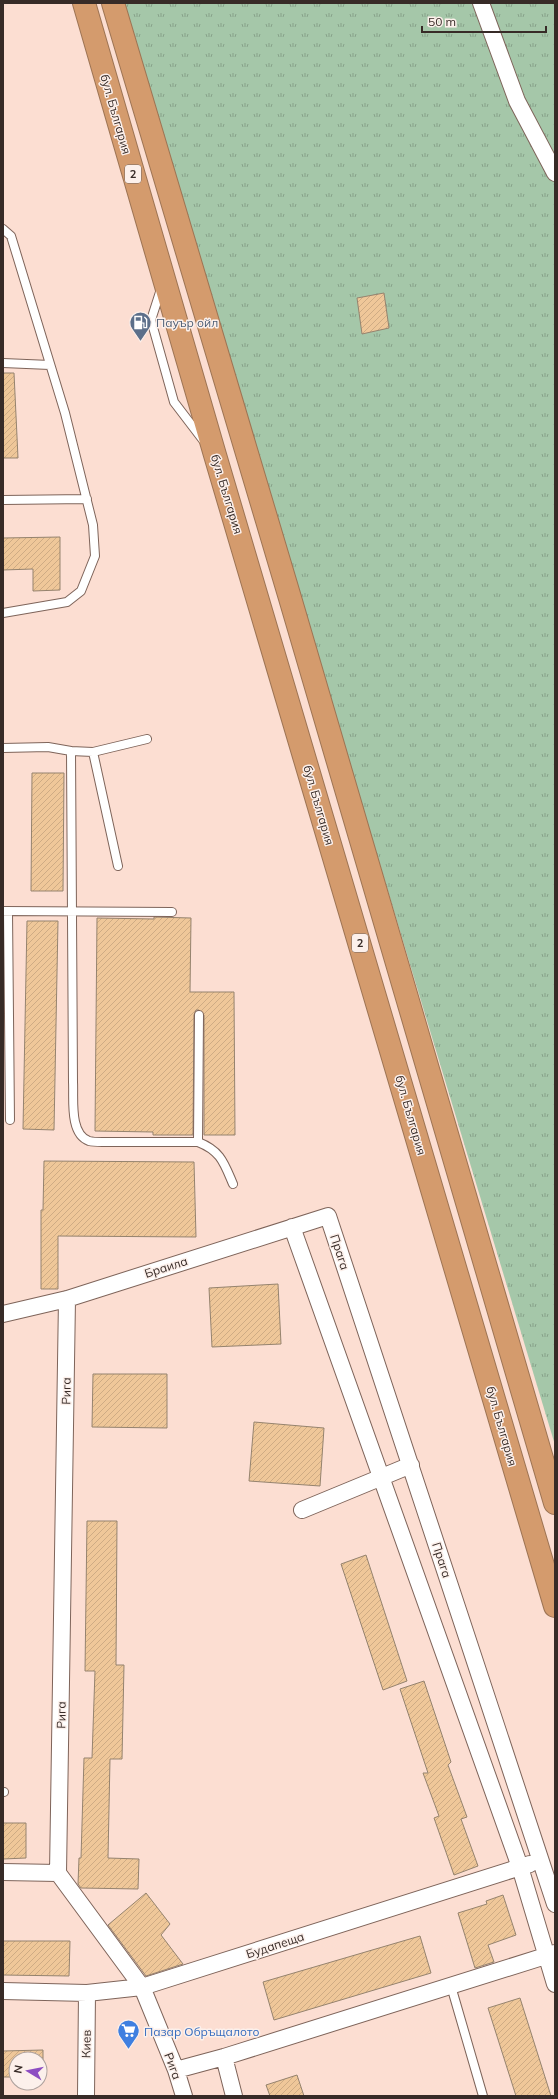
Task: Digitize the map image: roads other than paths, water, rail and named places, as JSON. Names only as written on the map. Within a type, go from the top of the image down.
[{"type":"highway","points":[[77,3],[103,67]]},
{"type":"highway","name":"бул. България","points":[[84,3],[215,455],[555,1606]]},
{"type":"highway","points":[[113,3],[555,1503]]},
{"type":"street","points":[[481,3],[517,102],[555,173]]},
{"type":"street","name":"Браила","points":[[3,1314],[67,1299],[328,1216]]},
{"type":"street","name":"Прага","points":[[328,1216],[555,1904]]},
{"type":"street","points":[[292,1227],[551,1954],[555,1984]]},
{"type":"street","name":"Рига","points":[[67,1299],[58,1873],[142,1987],[176,2070],[184,2096]]},
{"type":"street","points":[[302,1510],[410,1466]]},
{"type":"street","name":"Будапеща","points":[[3,1991],[86,1993],[142,1987],[541,1861]]},
{"type":"street","points":[[3,1872],[58,1873]]},
{"type":"street","points":[[176,2070],[224,2057],[551,1954]]},
{"type":"street","name":"Киев","points":[[86,1993],[86,2096]]},
{"type":"street","points":[[224,2057],[234,2096]]},
{"type":"lane","points":[[3,228],[11,236],[65,413],[93,525],[95,556],[82,591],[67,602],[3,613]]},
{"type":"lane","points":[[3,363],[50,364]]},
{"type":"lane","points":[[3,500],[87,499]]},
{"type":"lane","points":[[3,748],[48,747],[71,751],[93,752],[147,739]]},
{"type":"lane","points":[[71,751],[73,1082],[75,1122],[79,1133],[88,1141],[198,1142],[209,1146],[220,1155],[233,1184]]},
{"type":"lane","points":[[93,752],[118,866]]},
{"type":"lane","points":[[10,1120],[6,1084],[6,912],[172,912]]},
{"type":"lane","points":[[198,1142],[199,1015]]},
{"type":"lane","points":[[451,1986],[483,2096]]},
{"type":"place","name":"Пауър ойл","points":[[141,342]]},
{"type":"place","name":"Пазар Обръщалото","points":[[128,2050]]}]
